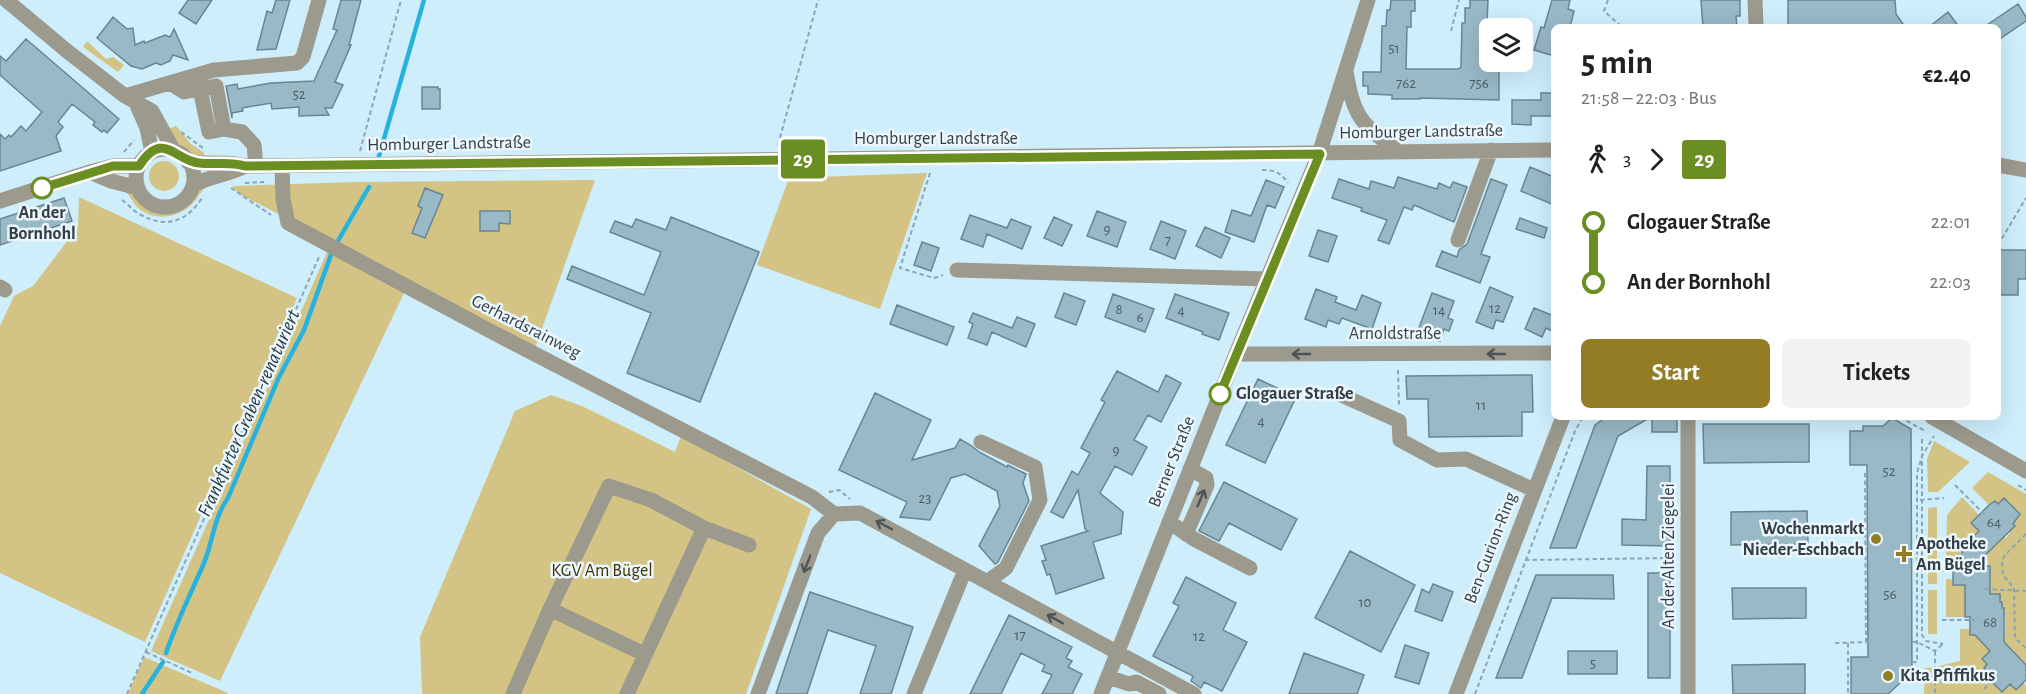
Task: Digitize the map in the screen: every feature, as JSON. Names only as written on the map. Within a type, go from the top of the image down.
[{"type":"street","points":[[6,0],[130,99],[152,111],[174,151],[193,169],[193,185]]},
{"type":"street","points":[[130,99],[170,83],[214,70],[297,63],[303,57],[319,0]]},
{"type":"street","name":"Berner Straße","points":[[1101,694],[1236,354],[1320,154],[1345,67],[1368,0]]},
{"type":"street","points":[[1755,0],[1756,24]]},
{"type":"street","points":[[1345,67],[1351,99],[1364,125],[1399,152]]},
{"type":"street","points":[[170,83],[184,92],[200,89],[209,132],[224,129],[242,132],[254,145],[251,166]]},
{"type":"street","points":[[130,99],[147,128],[152,152]]},
{"type":"street","points":[[138,188],[136,177],[144,158],[160,149],[174,151]]},
{"type":"street","points":[[1458,240],[1491,150]]},
{"type":"street","name":"Homburger Landstraße","points":[[188,162],[201,164],[231,162],[251,166],[282,166],[1551,150]]},
{"type":"street","points":[[0,201],[90,171],[113,166],[139,166]]},
{"type":"street","name":"Homburger Landstraße","points":[[90,171],[111,181],[138,188],[149,202],[166,208],[181,202],[193,185],[204,179],[233,173],[251,166]]},
{"type":"street","points":[[282,166],[283,198],[288,223]]},
{"type":"street","points":[[2001,166],[2026,170]]},
{"type":"street","name":"Gerhardsrainweg","points":[[288,223],[682,433],[812,497],[834,514]]},
{"type":"street","points":[[957,270],[1267,279]]},
{"type":"street","name":"Arnoldstraße","points":[[1236,354],[1551,353]]},
{"type":"street","points":[[1339,394],[1399,421],[1400,440],[1437,460],[1466,459],[1534,490]]},
{"type":"street","name":"Ben-Gurion-Ring","points":[[1456,694],[1562,420]]},
{"type":"street","name":"An der Alten Ziegelei","points":[[1688,420],[1688,694]]},
{"type":"street","points":[[1937,420],[2026,471]]},
{"type":"street","points":[[981,442],[1035,467],[1040,500],[1006,568],[987,582]]},
{"type":"street","points":[[1186,534],[1207,484],[1206,478],[1190,469]]},
{"type":"street","points":[[513,694],[550,609],[609,486],[651,500],[704,528],[749,545]]},
{"type":"street","points":[[758,694],[818,533],[834,514],[860,513],[1194,694]]},
{"type":"street","points":[[1169,522],[1186,534],[1250,568]]},
{"type":"street","points":[[627,694],[704,528]]},
{"type":"street","points":[[914,694],[965,570]]},
{"type":"street","points":[[550,609],[645,654]]},
{"type":"street","points":[[1108,677],[1129,684],[1136,682],[1159,694]]},
{"type":"path","points":[[356,165],[401,0]]},
{"type":"path","points":[[774,159],[818,0]]},
{"type":"path","points":[[1451,31],[1459,0]]},
{"type":"path","points":[[1608,0],[1604,11],[1619,24]]},
{"type":"path","points":[[181,131],[187,138],[206,149]]},
{"type":"path","points":[[122,154],[132,144],[134,138]]},
{"type":"path","points":[[936,159],[900,268],[934,278],[957,270]]},
{"type":"path","points":[[227,184],[251,203],[288,223]]},
{"type":"path","points":[[117,196],[140,215],[161,221],[178,221],[195,209]]},
{"type":"path","points":[[2001,240],[2026,198]]},
{"type":"path","points":[[127,694],[325,244]]},
{"type":"path","points":[[1398,354],[1399,421]]},
{"type":"path","points":[[1475,694],[1581,420]]},
{"type":"path","points":[[1934,436],[1921,458],[1917,473],[1917,490],[1922,635],[1926,641],[1943,644],[1935,651],[1935,694]]},
{"type":"path","points":[[1912,662],[1917,662],[1917,546],[1922,439]]},
{"type":"path","points":[[1865,473],[1866,642]]},
{"type":"path","points":[[1955,485],[1986,516]]},
{"type":"path","points":[[812,497],[839,490],[857,505],[860,513]]},
{"type":"path","points":[[1865,490],[1870,490]]},
{"type":"path","points":[[1912,490],[1917,490]]},
{"type":"path","points":[[1919,500],[1944,498]]},
{"type":"path","points":[[2026,534],[2002,561],[2003,575],[2012,584],[2014,591],[2015,638],[2026,648]]},
{"type":"path","points":[[1865,546],[1870,546]]},
{"type":"path","points":[[1912,546],[1917,546]]},
{"type":"path","points":[[1508,560],[1688,558]]},
{"type":"path","points":[[1942,571],[1962,571]]},
{"type":"path","points":[[1912,587],[1917,588]]},
{"type":"path","points":[[1865,588],[1870,588]]},
{"type":"path","points":[[1984,589],[2026,591]]},
{"type":"path","points":[[1912,609],[1917,609]]},
{"type":"path","points":[[1942,620],[1975,620]]},
{"type":"path","points":[[1834,643],[1871,642]]},
{"type":"path","points":[[1912,642],[1917,642],[1935,651]]},
{"type":"path","points":[[1848,643],[1848,694]]},
{"type":"path","points":[[146,652],[192,673]]},
{"type":"path","points":[[1984,689],[1996,677]]},
{"type":"green space","points":[[87,41],[106,59],[113,57],[124,65],[118,72],[83,47]]},
{"type":"green space","points":[[176,126],[191,144],[203,152],[206,158],[188,153],[180,145],[169,129]]},
{"type":"green space","points":[[164,161],[175,165],[179,176],[175,187],[164,191],[153,187],[149,176],[153,165]]},
{"type":"green space","points":[[927,173],[880,309],[757,265],[789,178]]},
{"type":"green space","points":[[595,180],[535,348],[238,193],[232,186],[355,182]]},
{"type":"green space","points":[[202,185],[205,188],[189,207],[176,214],[162,217],[142,211],[124,191],[131,192],[141,204],[155,212],[170,213],[187,205]]},
{"type":"green space","points":[[79,197],[297,298],[145,642],[0,573],[0,326],[14,296],[33,286],[78,227]]},
{"type":"green space","points":[[328,250],[404,293],[220,681],[151,651]]},
{"type":"green space","name":"KGV Am Bügel","points":[[551,395],[582,406],[675,452],[681,436],[811,509],[746,694],[422,694],[420,637],[515,411]]},
{"type":"green space","points":[[1934,441],[1970,462],[1938,492],[1928,492],[1927,459]]},
{"type":"green space","points":[[1988,472],[2026,494],[2026,674],[2004,649],[2005,616],[2003,610],[1994,599],[1985,594],[1988,566],[1985,555],[2004,536],[2006,538],[2020,514],[2004,498],[1998,504],[1995,501],[1990,506],[1972,488]]},
{"type":"green space","points":[[1962,497],[1979,515],[1979,531],[1974,547],[1962,547],[1962,555],[1957,555],[1957,561],[1950,561],[1950,569],[1946,569],[1947,515]]},
{"type":"green space","points":[[1937,507],[1937,542],[1928,542],[1928,508]]},
{"type":"green space","points":[[1928,550],[1937,550],[1937,584],[1928,584]]},
{"type":"green space","points":[[1946,579],[1953,579],[1954,585],[1965,585],[1965,594],[1972,609],[1965,610],[1965,617],[1946,617]]},
{"type":"green space","points":[[1928,590],[1937,590],[1937,634],[1928,634]]},
{"type":"green space","points":[[1960,629],[1970,629],[1971,635],[1981,635],[1990,651],[1982,659],[1987,664],[1984,668],[1988,672],[1982,678],[1987,683],[1994,676],[1998,679],[1994,684],[2002,692],[2010,684],[2023,683],[2026,685],[2026,694],[1924,694],[1925,668],[1960,661]]},
{"type":"green space","points":[[144,657],[228,693],[128,694]]},
{"type":"building","points":[[188,0],[212,0],[196,24],[179,13]]},
{"type":"building","points":[[276,0],[290,0],[276,49],[257,50],[267,11],[272,13]]},
{"type":"building","points":[[341,0],[361,0],[349,45],[351,45],[335,82],[343,85],[332,108],[325,108],[329,115],[299,116],[299,107],[272,109],[271,103],[242,108],[243,111],[232,113],[232,118],[226,86],[237,84],[238,89],[271,83],[314,81],[337,30],[333,29]]},
{"type":"building","points":[[1391,0],[1415,0],[1415,11],[1411,11],[1411,27],[1407,27],[1406,69],[1458,69],[1461,67],[1462,23],[1465,23],[1465,8],[1470,8],[1470,0],[1488,0],[1487,18],[1479,18],[1479,72],[1499,72],[1499,100],[1392,99],[1392,95],[1368,94],[1368,86],[1363,86],[1363,72],[1381,72],[1382,26],[1386,26],[1387,10],[1390,10]]},
{"type":"building","points":[[1552,0],[1570,0],[1568,9],[1574,11],[1571,24],[1551,24],[1551,55],[1534,50],[1541,27],[1544,28]]},
{"type":"building","points":[[1701,0],[1740,0],[1740,16],[1736,16],[1737,24],[1703,24]]},
{"type":"building","points":[[1788,0],[1895,0],[1896,14],[1903,24],[1788,24]]},
{"type":"building","points":[[2018,4],[2026,17],[2026,21],[2001,38],[2001,24],[1988,24]]},
{"type":"building","points":[[1948,12],[1957,24],[1933,24]]},
{"type":"building","points":[[113,17],[127,29],[133,28],[135,45],[165,35],[170,37],[174,29],[188,60],[173,55],[170,61],[161,65],[156,63],[142,69],[131,66],[97,38]]},
{"type":"building","points":[[26,39],[119,119],[107,133],[104,130],[102,132],[93,125],[95,122],[72,104],[58,122],[63,127],[56,136],[61,151],[0,171],[0,134],[5,139],[9,135],[11,137],[21,126],[26,131],[42,112],[0,75],[0,56],[6,61]]},
{"type":"building","points":[[422,87],[440,89],[440,109],[422,109]]},
{"type":"building","points":[[1541,93],[1551,93],[1551,116],[1531,116],[1531,125],[1512,124],[1512,100],[1541,100]]},
{"type":"building","points":[[1530,167],[1551,176],[1551,204],[1521,191]]},
{"type":"building","points":[[1398,177],[1437,189],[1439,183],[1450,188],[1453,182],[1467,187],[1454,222],[1414,205],[1412,210],[1404,207],[1389,244],[1378,240],[1387,220],[1361,211],[1362,208],[1332,198],[1339,179],[1369,189],[1371,181],[1394,188]]},
{"type":"building","points":[[1491,179],[1507,185],[1481,254],[1490,257],[1480,283],[1436,266],[1442,251],[1457,257],[1459,250],[1467,244]]},
{"type":"building","points":[[1266,180],[1284,187],[1275,208],[1267,205],[1254,242],[1225,232],[1232,210],[1251,216]]},
{"type":"building","points":[[425,188],[443,195],[425,238],[412,233],[422,208],[418,206]]},
{"type":"building","points":[[64,198],[72,221],[0,245],[0,219]]},
{"type":"building","points":[[480,211],[510,211],[510,224],[499,223],[499,231],[480,231]]},
{"type":"building","points":[[1097,211],[1126,222],[1117,247],[1087,236]]},
{"type":"building","points":[[970,215],[1007,228],[1011,219],[1031,227],[1022,249],[987,234],[983,247],[961,239]]},
{"type":"building","points":[[671,217],[759,252],[700,402],[627,373],[651,313],[567,279],[572,266],[644,295],[661,252],[610,232],[615,221],[632,227],[636,219],[666,230]]},
{"type":"building","points":[[1054,217],[1072,225],[1062,246],[1044,238]]},
{"type":"building","points":[[1520,218],[1547,228],[1544,238],[1516,229]]},
{"type":"building","points":[[1161,221],[1186,231],[1175,259],[1150,249]]},
{"type":"building","points":[[1205,227],[1230,238],[1221,258],[1196,246]]},
{"type":"building","points":[[1318,230],[1337,236],[1328,262],[1309,256]]},
{"type":"building","points":[[922,242],[939,248],[931,271],[914,265]]},
{"type":"building","points":[[2001,250],[2026,250],[2026,279],[2018,279],[2018,295],[2001,295]]},
{"type":"building","points":[[1490,287],[1513,297],[1503,322],[1496,320],[1493,329],[1476,322]]},
{"type":"building","points":[[1316,289],[1337,297],[1335,302],[1356,310],[1362,295],[1381,303],[1372,329],[1342,318],[1339,324],[1328,320],[1326,327],[1305,319]]},
{"type":"building","points":[[1064,293],[1085,301],[1076,325],[1055,317]]},
{"type":"building","points":[[1432,293],[1454,301],[1448,318],[1453,320],[1449,331],[1444,329],[1440,341],[1417,333]]},
{"type":"building","points":[[1113,294],[1154,309],[1145,332],[1105,317]]},
{"type":"building","points":[[1175,294],[1229,313],[1219,340],[1166,318]]},
{"type":"building","points":[[897,305],[954,327],[947,345],[890,324]]},
{"type":"building","points":[[1534,308],[1551,315],[1551,330],[1546,328],[1542,337],[1525,329]]},
{"type":"building","points":[[973,313],[1012,328],[1017,317],[1035,324],[1026,347],[992,332],[987,345],[968,338],[973,324],[969,322]]},
{"type":"building","points":[[1117,371],[1158,392],[1166,375],[1181,383],[1161,422],[1148,415],[1134,440],[1147,447],[1132,475],[1115,466],[1100,493],[1123,512],[1121,534],[1093,542],[1104,578],[1056,594],[1050,574],[1047,575],[1042,561],[1046,560],[1041,546],[1088,531],[1085,529],[1078,490],[1063,518],[1051,512],[1072,471],[1078,475],[1090,453],[1081,448],[1105,402],[1101,400]]},
{"type":"building","points":[[1532,375],[1533,412],[1522,412],[1522,436],[1429,437],[1428,399],[1407,399],[1406,376]]},
{"type":"building","points":[[1258,379],[1296,397],[1265,463],[1226,445]]},
{"type":"building","points":[[875,393],[931,420],[912,460],[955,448],[960,439],[1007,467],[1008,465],[1026,474],[1023,483],[1029,501],[998,562],[995,564],[979,546],[1000,506],[997,491],[965,474],[951,478],[930,520],[900,517],[907,502],[839,470]]},
{"type":"building","points":[[1602,420],[1646,420],[1618,436],[1576,548],[1550,548],[1595,425]]},
{"type":"building","points":[[1652,420],[1677,420],[1677,432],[1652,432]]},
{"type":"building","points":[[1890,420],[1895,420],[1911,429],[1912,672],[1888,694],[1851,694],[1851,657],[1868,657],[1867,465],[1850,465],[1850,431],[1863,431],[1863,426],[1883,426]]},
{"type":"building","points":[[1703,424],[1809,424],[1809,462],[1704,463]]},
{"type":"building","points":[[1647,466],[1670,466],[1670,546],[1622,545],[1622,519],[1646,520]]},
{"type":"building","points":[[1224,482],[1297,519],[1281,550],[1229,523],[1219,541],[1199,531]]},
{"type":"building","points":[[2004,498],[2020,514],[2013,524],[2015,526],[1974,566],[1990,566],[1990,594],[2000,594],[2000,602],[2004,608],[2004,642],[2026,665],[2026,680],[2016,690],[2010,684],[2002,692],[1985,675],[1988,672],[1984,668],[1987,664],[1982,659],[1990,651],[1975,635],[1970,635],[1970,617],[1965,617],[1965,585],[1953,585],[1953,561],[1957,561],[1957,555],[1962,555],[1962,547],[1974,547],[1974,536],[1979,531],[1971,523],[1989,505],[1995,501],[1998,504]]},
{"type":"building","points":[[1807,511],[1808,544],[1731,545],[1731,512]]},
{"type":"building","points":[[1350,551],[1415,585],[1381,652],[1315,618]]},
{"type":"building","points":[[1648,573],[1670,573],[1670,678],[1648,678]]},
{"type":"building","points":[[1536,575],[1613,575],[1614,599],[1552,598],[1522,678],[1496,678]]},
{"type":"building","points":[[1186,577],[1236,603],[1223,630],[1247,642],[1222,691],[1204,682],[1201,688],[1191,681],[1193,676],[1153,656],[1179,606],[1173,603]]},
{"type":"building","points":[[1433,584],[1453,592],[1442,621],[1415,611],[1422,589],[1429,593]]},
{"type":"building","points":[[1732,588],[1806,588],[1806,618],[1733,619]]},
{"type":"building","points":[[810,592],[913,627],[891,694],[860,694],[876,646],[828,630],[807,694],[776,694]]},
{"type":"building","points":[[1009,615],[1072,647],[1066,658],[1072,661],[1068,667],[1082,674],[1072,694],[1042,694],[1052,675],[1042,671],[1045,665],[1021,653],[1001,694],[970,694]]},
{"type":"building","points":[[1405,645],[1429,653],[1419,684],[1395,677]]},
{"type":"building","points":[[1568,651],[1617,651],[1617,674],[1568,674]]},
{"type":"building","points":[[1304,653],[1364,675],[1357,694],[1289,694]]},
{"type":"building","points":[[1805,664],[1805,694],[1733,694],[1732,665]]},
{"type":"waterway","points":[[379,156],[424,0]]},
{"type":"waterway","points":[[335,246],[369,187]]},
{"type":"waterway","name":"Frankfurter Graben-renaturiert","points":[[166,653],[204,563],[223,505],[279,377],[304,330],[332,252]]},
{"type":"waterway","name":"Frankfurter Graben-renaturiert","points":[[142,694],[163,662]]},
{"type":"bus line","name":"29","points":[[42,188],[90,171],[113,166],[139,166],[144,158],[160,149],[174,151],[188,162],[201,164],[231,162],[245,166],[1320,154],[1220,394]]},
{"type":"place","name":"An der Bornhohl","points":[[42,188]]},
{"type":"place","name":"Glogauer Straße","points":[[1220,394]]},
{"type":"place","name":"Wochenmarkt Nieder-Eschbach","points":[[1876,539]]},
{"type":"place","name":"Apotheke Am Bügel","points":[[1904,554]]},
{"type":"place","name":"Kita Pfiffikus","points":[[1888,676]]}]
